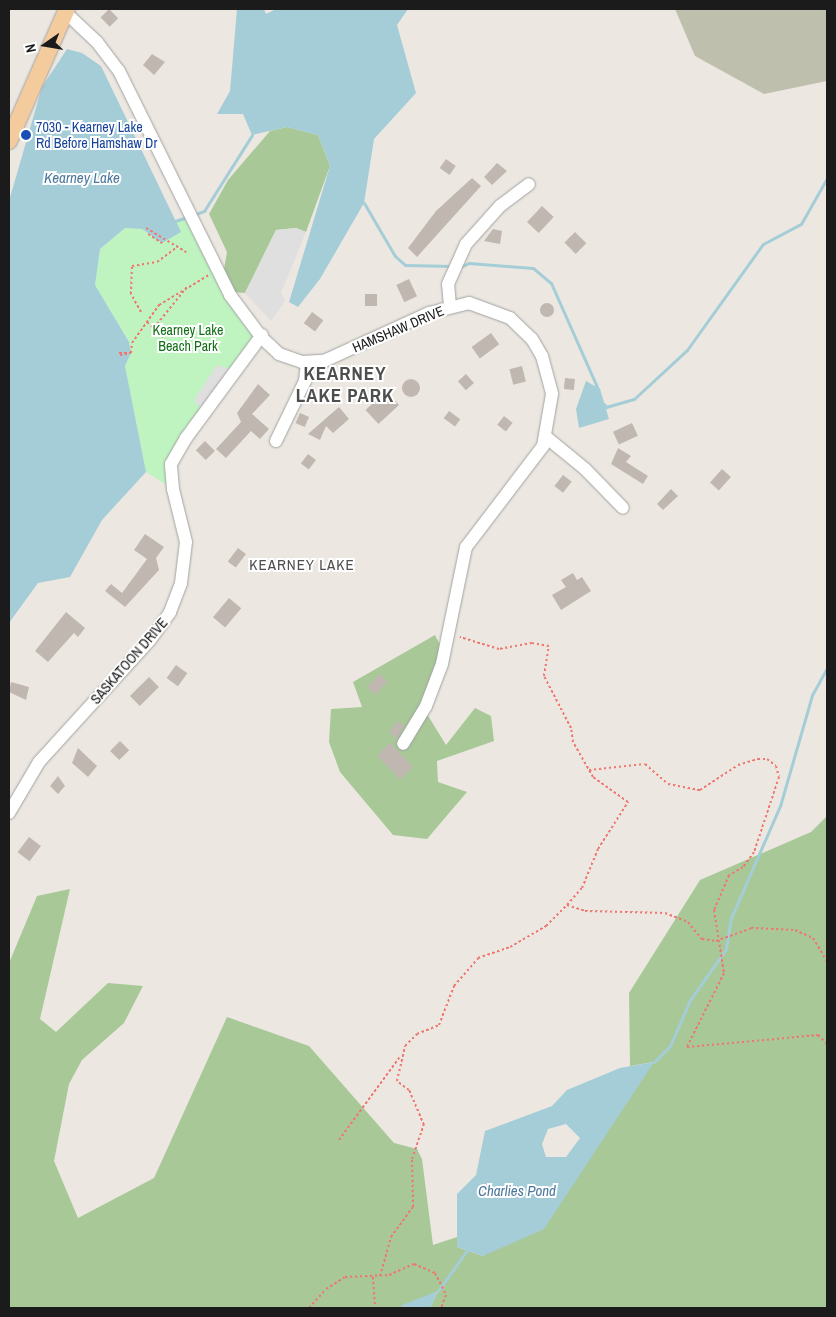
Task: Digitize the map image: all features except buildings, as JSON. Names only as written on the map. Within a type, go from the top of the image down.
[{"type":"main road","points":[[9,141],[66,10]]},
{"type":"street","name":"HAMSHAW DRIVE","points":[[66,10],[98,42],[119,70],[185,208],[200,230],[198,233],[238,308],[279,354],[307,362],[329,359],[450,306],[469,303],[493,309],[518,324],[532,339],[546,365],[552,394],[546,437],[536,459],[466,548],[448,635],[432,692],[403,744]]},
{"type":"street","points":[[450,306],[448,284],[455,267],[479,228],[529,184]]},
{"type":"street","name":"SASKATOON DRIVE","points":[[9,813],[39,762],[150,640],[170,612],[181,583],[186,542],[173,489],[172,464],[186,438],[262,335]]},
{"type":"street","points":[[276,441],[305,381],[307,362]]},
{"type":"street","points":[[546,437],[585,469],[623,508]]},
{"type":"path","points":[[146,228],[186,252]]},
{"type":"path","points":[[148,234],[162,243]]},
{"type":"path","points":[[141,312],[131,294],[132,266],[157,262],[176,247]]},
{"type":"path","points":[[119,354],[131,353],[132,343],[159,305],[189,285],[219,270]]},
{"type":"path","points":[[154,328],[189,285]]},
{"type":"path","points":[[147,322],[163,337]]},
{"type":"path","points":[[340,1140],[417,1034],[439,1025],[454,986],[478,958],[510,946],[546,926],[582,888],[598,849],[628,802],[589,770],[573,742],[559,700],[544,676],[549,646],[532,643],[499,649],[476,639],[448,635]]},
{"type":"path","points":[[589,770],[645,764],[668,784],[700,790],[738,765],[758,759],[767,759],[776,766],[779,777],[754,852],[743,867],[729,876],[716,904],[716,941],[724,973],[687,1047],[818,1035],[827,1044]]},
{"type":"path","points":[[567,905],[595,912],[665,913],[688,922],[702,939],[716,941],[751,928],[795,930],[813,938],[827,961]]},
{"type":"path","points":[[380,1276],[391,1237],[413,1207],[412,1159],[424,1125],[409,1090],[397,1081],[400,1058]]},
{"type":"path","points":[[310,1308],[326,1290],[345,1277],[380,1276],[414,1264],[436,1272],[446,1294],[441,1308]]},
{"type":"path","points":[[374,1277],[374,1308]]},
{"type":"shaded area","points":[[675,9],[827,9],[827,81],[764,94],[695,56]]},
{"type":"shaded area","points":[[296,228],[306,232],[281,293],[285,301],[271,321],[245,293],[276,230]]},
{"type":"shaded area","points":[[217,365],[237,371],[204,414],[194,400]]},
{"type":"green space","points":[[287,127],[318,135],[330,166],[306,232],[296,228],[276,230],[245,293],[232,292],[223,275],[227,252],[209,214],[228,180],[270,131]]},
{"type":"green space","name":"Kearney Lake Beach Park","points":[[190,216],[225,283],[262,335],[180,452],[173,489],[146,472],[125,366],[131,353],[129,342],[95,285],[100,249],[125,228],[142,229],[151,236],[180,232],[175,221]]},
{"type":"green space","points":[[435,635],[448,661],[427,714],[446,745],[475,708],[491,716],[494,741],[437,761],[438,782],[467,792],[427,839],[393,835],[340,772],[329,742],[331,709],[362,707],[353,682]]},
{"type":"green space","points":[[827,816],[827,1308],[430,1308],[438,1291],[400,1308],[9,1308],[9,963],[37,896],[70,889],[40,1019],[56,1032],[108,983],[143,986],[124,1023],[82,1060],[69,1084],[54,1161],[78,1218],[154,1178],[227,1017],[309,1046],[394,1143],[417,1149],[422,1159],[433,1245],[457,1237],[457,1247],[483,1256],[654,1062],[630,1066],[629,993],[700,880],[811,832]]},
{"type":"water","points":[[237,9],[264,9],[266,14],[276,9],[408,9],[397,25],[416,93],[374,139],[364,203],[320,279],[298,307],[289,302],[330,166],[318,135],[287,127],[252,135],[243,114],[217,114],[230,91]]},
{"type":"water","name":"Kearney Lake","points":[[67,49],[82,53],[101,66],[181,232],[162,243],[142,229],[125,228],[100,249],[95,285],[129,342],[131,353],[125,366],[146,472],[102,520],[70,577],[38,583],[9,623],[9,201],[42,87]]},
{"type":"water","points":[[586,381],[600,389],[609,419],[579,428],[576,409]]},
{"type":"water","name":"Charlies Pond","points":[[654,1062],[544,1229],[483,1256],[457,1247],[457,1194],[476,1175],[485,1131],[552,1106],[567,1090],[620,1068]],"holes":[[[566,1124],[580,1138],[566,1157],[546,1157],[542,1144],[548,1129]]]},
{"type":"water","points":[[438,1291],[430,1308],[400,1308],[402,1305]]},
{"type":"waterway","points":[[193,215],[204,211],[252,135]]},
{"type":"waterway","points":[[604,404],[606,407],[634,399],[687,350],[763,244],[801,224],[827,178]]},
{"type":"waterway","points":[[364,203],[395,256],[405,265],[454,266]]},
{"type":"waterway","points":[[175,221],[187,217]]},
{"type":"waterway","points":[[460,267],[469,263],[533,268],[551,283],[598,389]]},
{"type":"waterway","points":[[654,1062],[670,1046],[690,1000],[726,949],[731,918],[780,806],[812,695],[827,668]]},
{"type":"waterway","points":[[438,1291],[467,1250]]},
{"type":"place","name":"7030 - Kearney Lake Rd Before Hamshaw Dr","points":[[26,135]]},
{"type":"district","name":"KEARNEY LAKE PARK","points":[[345,385]]},
{"type":"district","name":"KEARNEY LAKE","points":[[302,565]]}]
